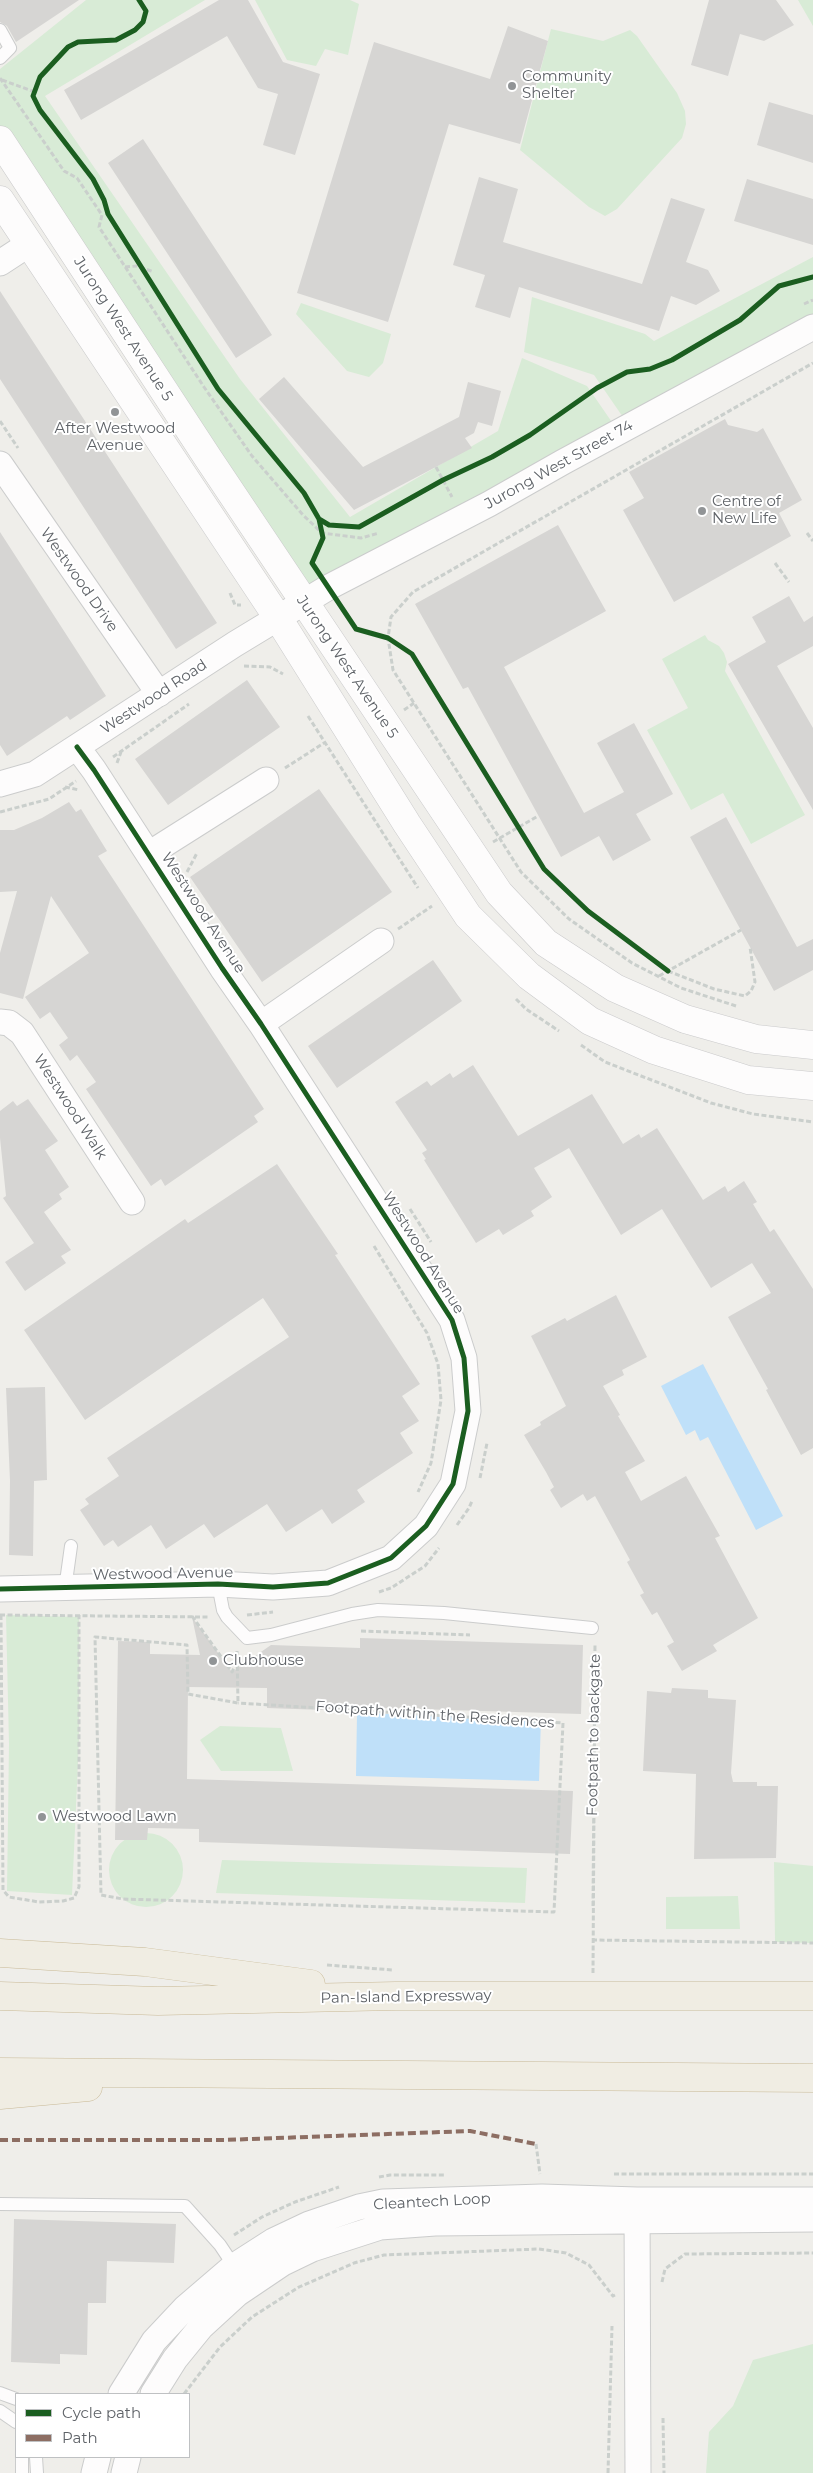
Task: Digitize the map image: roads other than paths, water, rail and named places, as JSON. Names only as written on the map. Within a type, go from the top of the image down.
[{"type":"highway","points":[[0,1953],[145,1962],[396,1996]]},
{"type":"highway","name":"Pan-Island Expressway","points":[[0,1996],[158,2001],[396,1996],[813,1996]]},
{"type":"highway","points":[[0,2072],[813,2078]]},
{"type":"highway","points":[[0,2095],[114,2084],[140,2073]]},
{"type":"street","name":"Jurong West Avenue 5","points":[[0,140],[499,893],[546,943],[615,988],[685,1019],[756,1038],[813,1044]]},
{"type":"street","name":"Jurong West Avenue 5","points":[[0,200],[15,233],[278,618],[407,824],[468,916],[529,976],[590,1021],[654,1050],[748,1080],[813,1086]]},
{"type":"street","points":[[0,262],[15,233]]},
{"type":"street","name":"Jurong West Street 74","points":[[304,601],[489,504],[813,327]]},
{"type":"street","name":"Westwood Drive","points":[[0,464],[159,694]]},
{"type":"street","name":"Westwood Road","points":[[0,784],[35,774],[304,601]]},
{"type":"street","name":"Westwood Avenue","points":[[0,1589],[218,1584],[273,1587],[328,1583],[391,1558],[426,1526],[453,1484],[468,1411],[464,1358],[452,1320],[262,1024],[222,968],[150,854],[106,770],[77,747]]},
{"type":"street","name":"Westwood Avenue","points":[[150,854],[266,780]]},
{"type":"street","points":[[262,1024],[381,941]]},
{"type":"street","name":"Westwood Walk","points":[[0,1022],[10,1023],[22,1033],[132,1202]]},
{"type":"street","name":"Cleantech Loop","points":[[122,2393],[154,2342],[185,2308],[234,2266],[273,2241],[309,2224],[359,2207],[383,2202],[542,2197],[637,2210],[813,2219]]},
{"type":"street","name":"Cleantech Loop","points":[[154,2393],[175,2359],[201,2327],[237,2294],[283,2263],[312,2249],[344,2237],[380,2227],[813,2200]]},
{"type":"street","points":[[637,2210],[624,2294],[638,2473]]},
{"type":"street","points":[[94,2473],[98,2458]]},
{"type":"street","points":[[124,2473],[128,2458]]},
{"type":"lane","points":[[0,30],[10,48],[0,58]]},
{"type":"lane","points":[[65,1589],[71,1546]]},
{"type":"lane","points":[[218,1584],[226,1617],[247,1638],[271,1635],[352,1614],[378,1610],[444,1612],[592,1628]]},
{"type":"lane","points":[[0,2204],[186,2206],[220,2245],[234,2266]]},
{"type":"lane","points":[[0,2393],[15,2399]]},
{"type":"lane","points":[[0,2411],[15,2421]]},
{"type":"lane","points":[[22,2458],[22,2473]]},
{"type":"lane","points":[[36,2458],[37,2473]]},
{"type":"water","points":[[703,1364],[783,1516],[756,1530],[708,1437],[700,1441],[695,1430],[686,1435],[661,1386]]},
{"type":"water","points":[[357,1713],[541,1718],[539,1781],[356,1776]]},
{"type":"place","name":"Community Shelter","points":[[512,86]]},
{"type":"place","name":"After Westwood Avenue","points":[[115,412]]},
{"type":"place","name":"Centre of New Life","points":[[702,511]]},
{"type":"place","name":"Clubhouse","points":[[213,1661]]},
{"type":"place","name":"Westwood Lawn","points":[[42,1817]]}]
